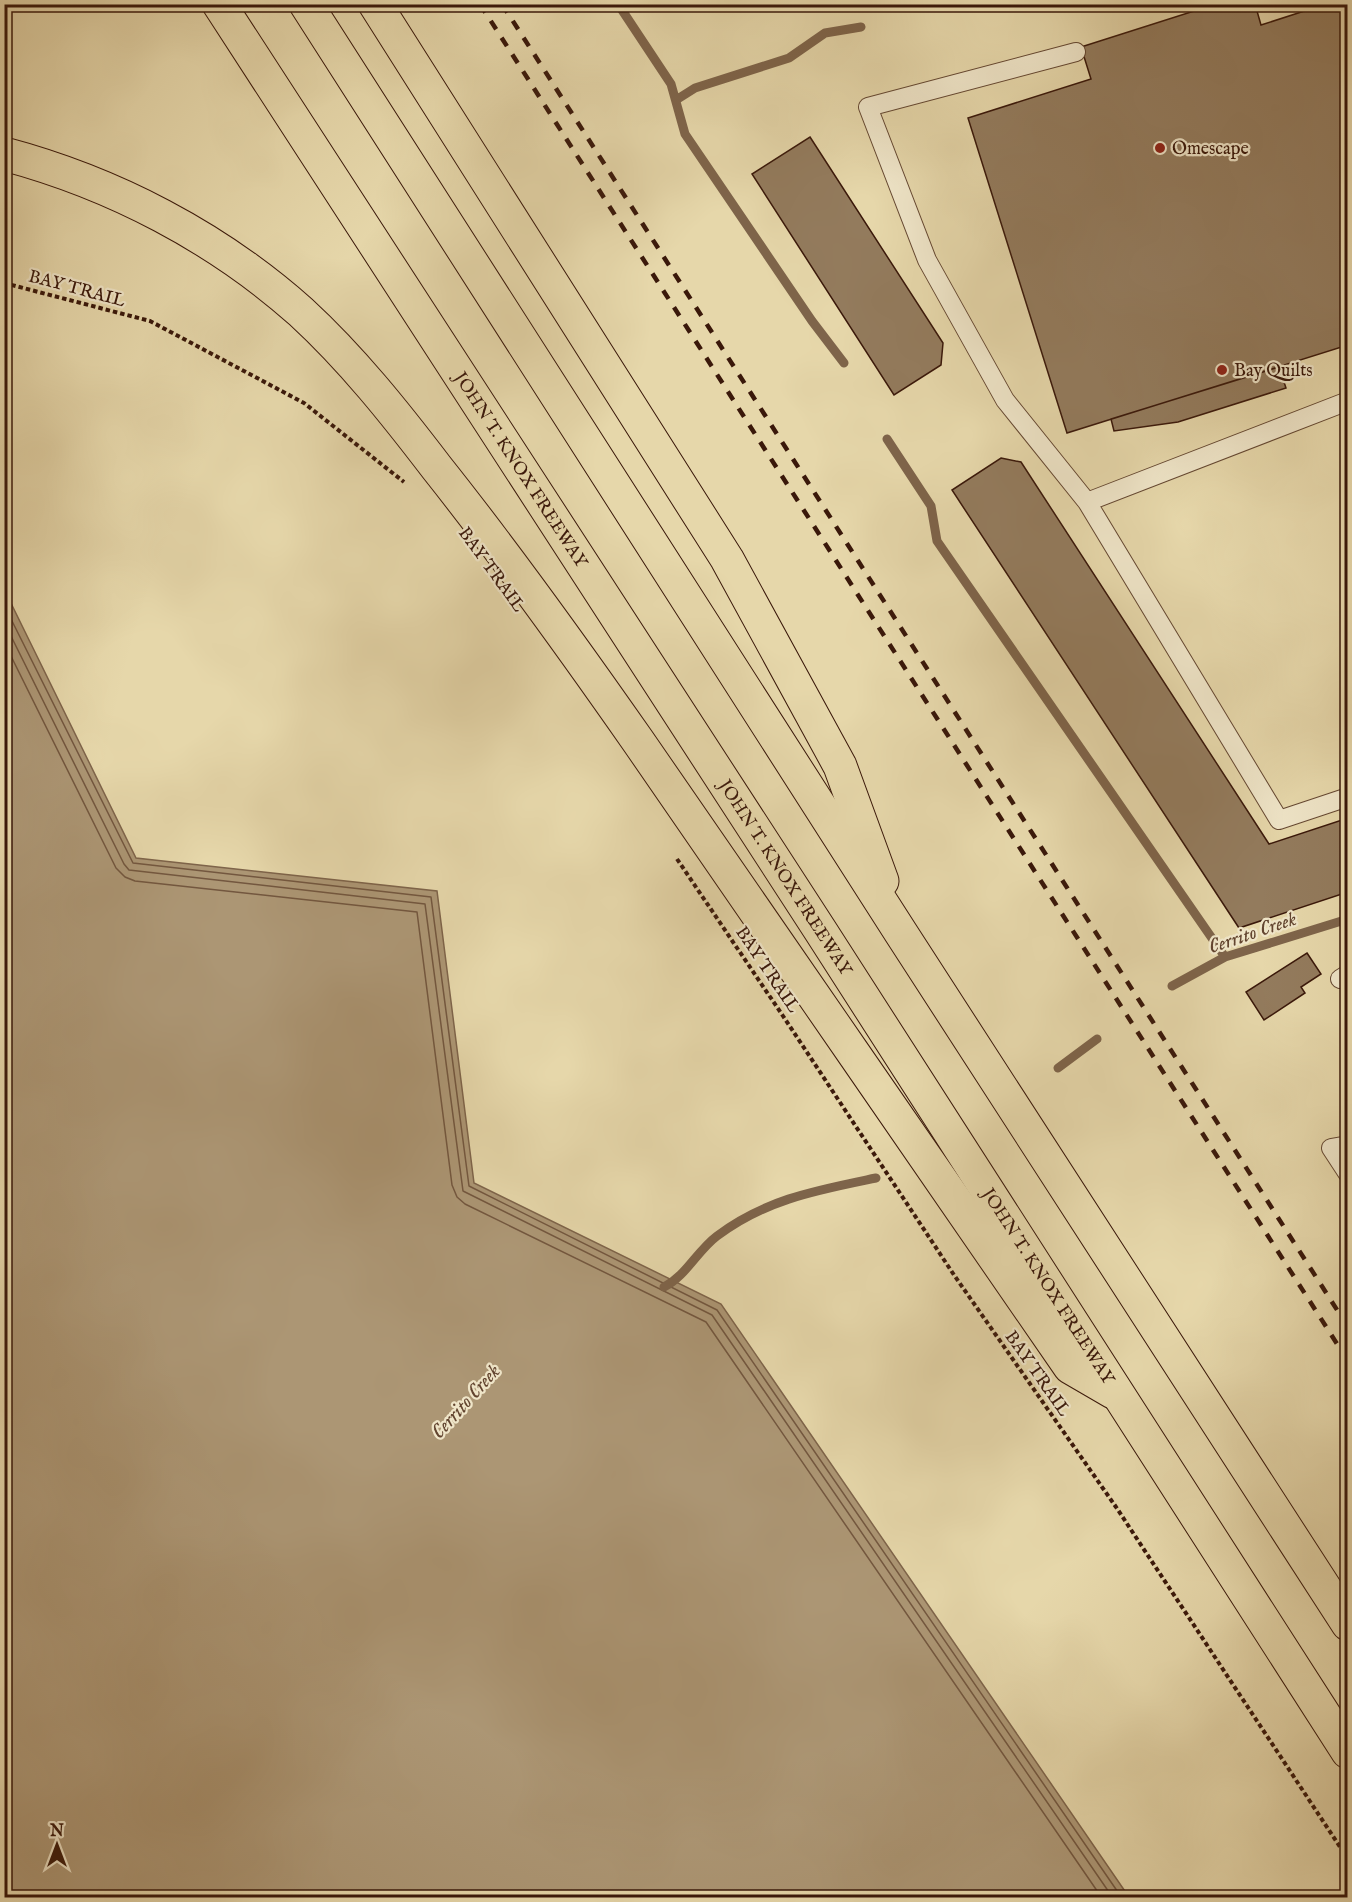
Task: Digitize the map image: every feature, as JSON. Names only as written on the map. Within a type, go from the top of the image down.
[{"type":"highway","name":"JOHN T. KNOX FREEWAY","points":[[219,4],[1119,1395],[1347,1752]]},
{"type":"highway","points":[[306,4],[1347,1624]]},
{"type":"highway","points":[[375,4],[715,538],[795,680],[849,786],[901,933]]},
{"type":"highway","points":[[4,154],[50,167],[126,198],[198,237],[250,272],[298,310],[355,367],[471,510],[575,652],[1070,1367],[1119,1395]]},
{"type":"lane","points":[[1076,52],[868,107],[927,261],[1005,399],[1087,502],[1279,820],[1347,797]]},
{"type":"lane","points":[[1087,502],[1347,400]]},
{"type":"lane","points":[[1347,1145],[1331,1148],[1347,1174]]},
{"type":"path","name":"BAY TRAIL","points":[[4,283],[150,321],[304,403],[407,484]]},
{"type":"path","name":"BAY TRAIL","points":[[675,858],[954,1275],[1116,1508],[1347,1859]]},
{"type":"water","points":[[5,591],[136,858],[437,891],[474,1183],[721,1304],[1129,1897],[5,1897]]},
{"type":"building","points":[[1216,4],[1255,4],[1261,25],[1326,4],[1348,4],[1348,345],[1067,433],[968,118],[1091,79],[1081,47]]},
{"type":"building","points":[[810,137],[943,343],[941,365],[894,395],[752,174]]},
{"type":"building","points":[[1279,367],[1286,388],[1178,422],[1114,431],[1111,419]]},
{"type":"building","points":[[1001,458],[1021,462],[1269,844],[1348,818],[1348,892],[1239,928],[952,490]]},
{"type":"building","points":[[1307,953],[1321,974],[1301,987],[1305,993],[1264,1020],[1246,992]]},
{"type":"waterway","points":[[618,4],[671,84],[685,134],[812,321],[844,363]]},
{"type":"waterway","points":[[676,100],[695,88],[789,58],[825,33],[861,27]]},
{"type":"waterway","points":[[887,439],[931,506],[937,541],[1225,957]]},
{"type":"waterway","name":"Cerrito Creek","points":[[1172,986],[1225,957],[1348,919]]},
{"type":"waterway","name":"Cerrito Creek","points":[[1058,1068],[1097,1039]]},
{"type":"waterway","name":"Cerrito Creek","points":[[664,1287],[679,1276],[717,1236],[754,1213],[793,1198],[876,1178]]},
{"type":"railway","points":[[480,4],[1348,1361]]},
{"type":"railway","points":[[502,4],[1348,1327]]},
{"type":"place","name":"Omescape","points":[[1160,148]]},
{"type":"place","name":"Bay Quilts","points":[[1222,370]]}]
